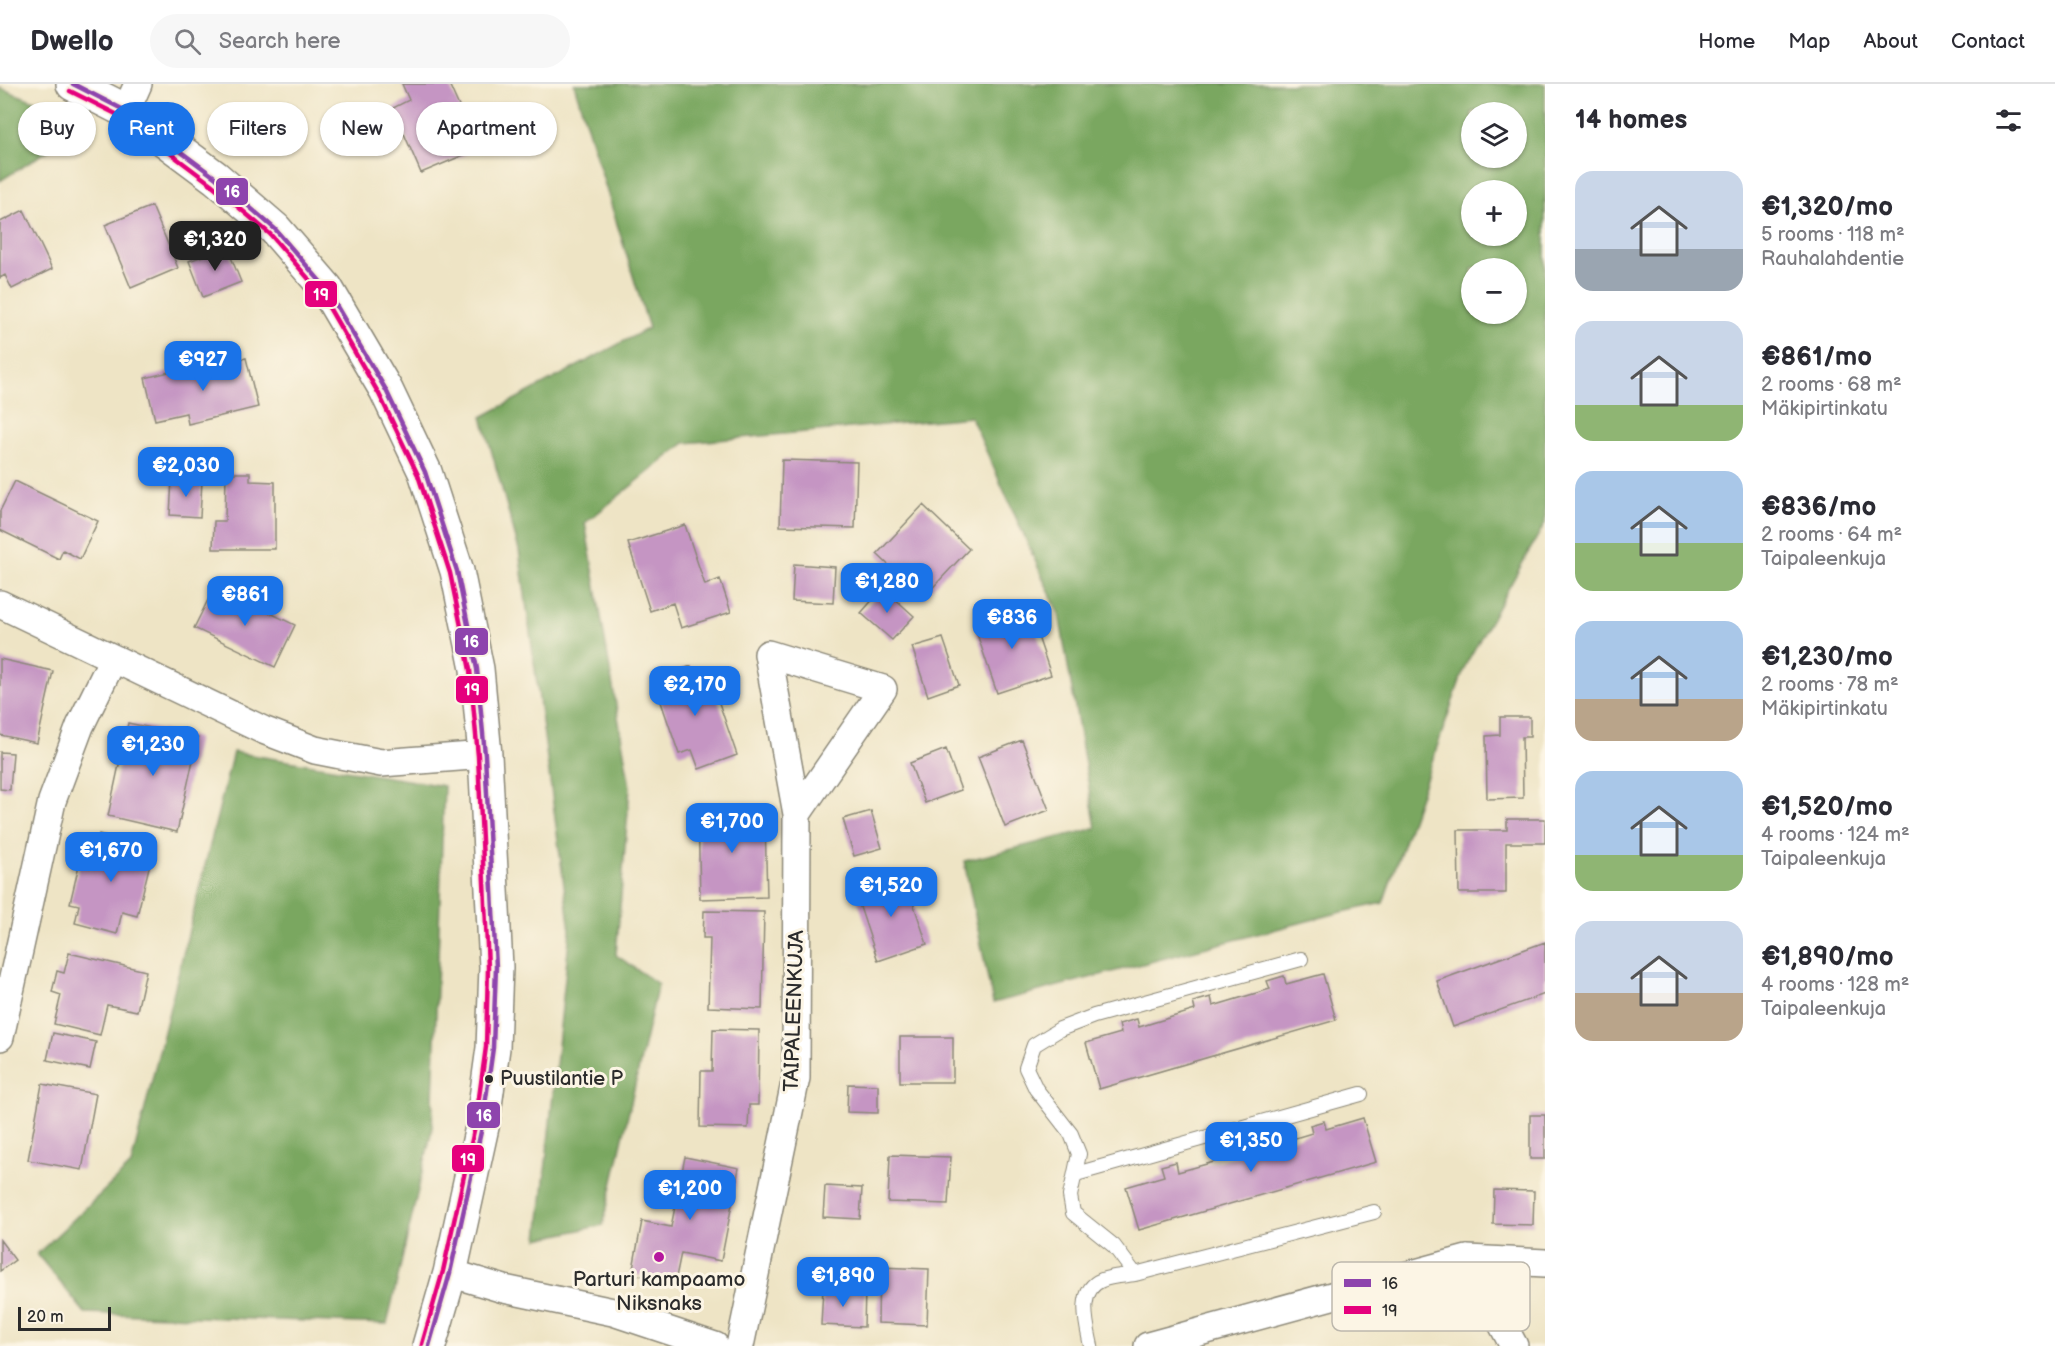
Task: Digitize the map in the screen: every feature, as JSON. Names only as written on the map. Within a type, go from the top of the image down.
[{"type":"main road","points":[[73,84],[132,98],[216,178],[275,229],[326,288],[387,390],[425,472],[457,571],[477,669],[485,755],[496,967],[493,1048],[482,1127],[450,1273],[429,1346]]},
{"type":"street","points":[[0,604],[263,730],[315,750],[381,763],[485,755]]},
{"type":"street","name":"TAIPALEENKUJA","points":[[740,1346],[796,1078],[797,814],[768,654],[884,689],[797,814]]},
{"type":"street","points":[[0,1037],[52,801],[80,726],[113,659]]},
{"type":"street","points":[[1456,1262],[1467,1259],[1526,1262]]},
{"type":"street","points":[[1530,1262],[1545,1263]]},
{"type":"street","points":[[450,1273],[504,1289],[613,1312],[715,1346]]},
{"type":"street","points":[[1148,1346],[1332,1296]]},
{"type":"street","points":[[1506,1331],[1514,1346]]},
{"type":"lane","points":[[1136,1274],[1114,1246],[1073,1213],[1070,1196],[1079,1154],[1071,1134],[1036,1089],[1026,1068],[1034,1045],[1060,1029],[1094,1016],[1301,958]]},
{"type":"lane","points":[[1076,1174],[1361,1094]]},
{"type":"lane","points":[[1091,1346],[1085,1311],[1087,1294],[1100,1280],[1136,1274],[1374,1212]]},
{"type":"green space","points":[[574,84],[1545,84],[1545,523],[1465,666],[1383,903],[993,1003],[964,861],[1096,828],[1059,614],[971,417],[685,443],[585,523],[630,787],[616,955],[658,984],[603,1225],[538,1239],[570,930],[519,550],[482,417],[649,328]]},
{"type":"green space","points":[[0,88],[37,102],[18,102],[18,156],[40,156],[0,181]]},
{"type":"green space","points":[[233,752],[444,786],[432,1130],[387,1324],[85,1313],[37,1254],[131,1165]]},
{"type":"building","points":[[402,84],[449,84],[457,102],[416,102],[416,156],[461,156],[421,173],[404,134],[404,102],[409,100]]},
{"type":"building","points":[[152,206],[178,268],[131,288],[105,225]]},
{"type":"building","points":[[24,210],[52,269],[12,289],[5,275],[0,278],[0,222]]},
{"type":"building","points":[[227,247],[241,282],[203,297],[189,261]]},
{"type":"building","points":[[246,358],[258,407],[188,424],[186,413],[155,420],[145,378],[181,369],[182,374]]},
{"type":"building","points":[[782,460],[857,462],[855,528],[780,526]]},
{"type":"building","points":[[226,473],[250,473],[250,481],[275,482],[275,549],[213,549],[214,521],[225,521]]},
{"type":"building","points":[[172,479],[202,481],[200,517],[170,515]]},
{"type":"building","points":[[15,481],[98,521],[80,559],[63,550],[59,559],[0,530],[0,511]]},
{"type":"building","points":[[923,505],[969,549],[923,598],[877,554]]},
{"type":"building","points":[[685,525],[705,585],[720,579],[731,612],[681,628],[673,603],[650,611],[628,543]]},
{"type":"building","points":[[794,564],[835,567],[833,603],[792,601]]},
{"type":"building","points":[[215,586],[295,625],[275,667],[194,628]]},
{"type":"building","points":[[883,588],[914,616],[892,640],[861,613]]},
{"type":"building","points":[[1028,607],[1051,675],[997,693],[974,625]]},
{"type":"building","points":[[943,638],[959,685],[928,696],[912,647]]},
{"type":"building","points":[[0,659],[53,671],[37,743],[0,735]]},
{"type":"building","points":[[691,666],[695,679],[709,674],[737,755],[699,769],[692,750],[679,754],[653,679]]},
{"type":"building","points":[[1500,717],[1530,717],[1530,737],[1522,737],[1523,798],[1487,799],[1486,736],[1500,735]]},
{"type":"building","points":[[128,723],[198,738],[177,832],[108,816]]},
{"type":"building","points":[[1022,740],[1049,810],[1005,827],[978,757]]},
{"type":"building","points":[[946,749],[961,790],[925,803],[910,763]]},
{"type":"building","points":[[0,752],[13,753],[10,790],[0,789]]},
{"type":"building","points":[[757,808],[758,822],[765,822],[767,897],[700,899],[698,810]]},
{"type":"building","points":[[871,811],[882,848],[854,856],[843,819]]},
{"type":"building","points":[[1507,819],[1545,819],[1545,843],[1506,843],[1506,893],[1459,893],[1458,830],[1507,830]]},
{"type":"building","points":[[99,834],[154,847],[137,916],[122,912],[117,934],[75,923],[79,905],[70,903],[79,865],[90,868]]},
{"type":"building","points":[[904,876],[927,944],[878,961],[855,892]]},
{"type":"building","points":[[704,911],[764,912],[762,1009],[708,1007],[710,938],[703,938]]},
{"type":"building","points":[[1545,942],[1545,994],[1453,1027],[1437,981]]},
{"type":"building","points":[[69,953],[146,971],[137,1011],[107,1005],[100,1035],[54,1024],[61,995],[52,992],[57,971],[64,973]]},
{"type":"building","points":[[1323,974],[1336,1020],[1099,1089],[1086,1043],[1121,1033],[1119,1024],[1137,1019],[1139,1027],[1195,1010],[1193,1002],[1211,997],[1213,1006],[1270,989],[1267,981],[1284,976],[1286,984]]},
{"type":"building","points":[[713,1029],[759,1030],[758,1105],[749,1105],[748,1128],[700,1127],[701,1071],[712,1071]]},
{"type":"building","points":[[53,1033],[96,1042],[90,1069],[47,1060]]},
{"type":"building","points":[[900,1037],[953,1037],[953,1082],[900,1082]]},
{"type":"building","points":[[42,1084],[96,1094],[82,1170],[28,1160]]},
{"type":"building","points":[[848,1084],[878,1085],[878,1113],[847,1112]]},
{"type":"building","points":[[1530,1115],[1545,1115],[1545,1159],[1530,1159]]},
{"type":"building","points":[[1363,1118],[1376,1162],[1139,1230],[1126,1187],[1164,1176],[1161,1166],[1176,1162],[1178,1172],[1239,1155],[1236,1146],[1250,1142],[1252,1151],[1312,1133],[1310,1125],[1324,1121],[1326,1129]]},
{"type":"building","points":[[890,1155],[951,1157],[948,1204],[888,1202]]},
{"type":"building","points":[[685,1157],[739,1168],[721,1261],[681,1253],[675,1282],[632,1274],[642,1221],[671,1227]]},
{"type":"building","points":[[825,1186],[862,1188],[860,1219],[823,1217]]},
{"type":"building","points":[[1494,1190],[1534,1191],[1533,1225],[1493,1224]]},
{"type":"building","points":[[0,1240],[15,1260],[0,1271]]},
{"type":"building","points":[[879,1267],[929,1269],[927,1325],[878,1323]]},
{"type":"building","points":[[823,1288],[865,1290],[864,1327],[821,1325]]},
{"type":"transit line","name":"16","points":[[73,84],[126,111],[216,178],[275,229],[326,288],[386,390],[425,472],[457,571],[477,669],[485,755],[496,967],[493,1048],[482,1127],[450,1273],[429,1346]]},
{"type":"transit line","name":"19","points":[[70,91],[122,117],[211,184],[270,234],[320,292],[379,394],[418,475],[450,573],[470,670],[478,756],[488,967],[486,1047],[475,1126],[443,1271],[422,1344]]},
{"type":"place","name":"Puustilantie P","points":[[489,1079]]},
{"type":"place","name":"Parturi kampaamo Niksnaks","points":[[659,1257]]}]
